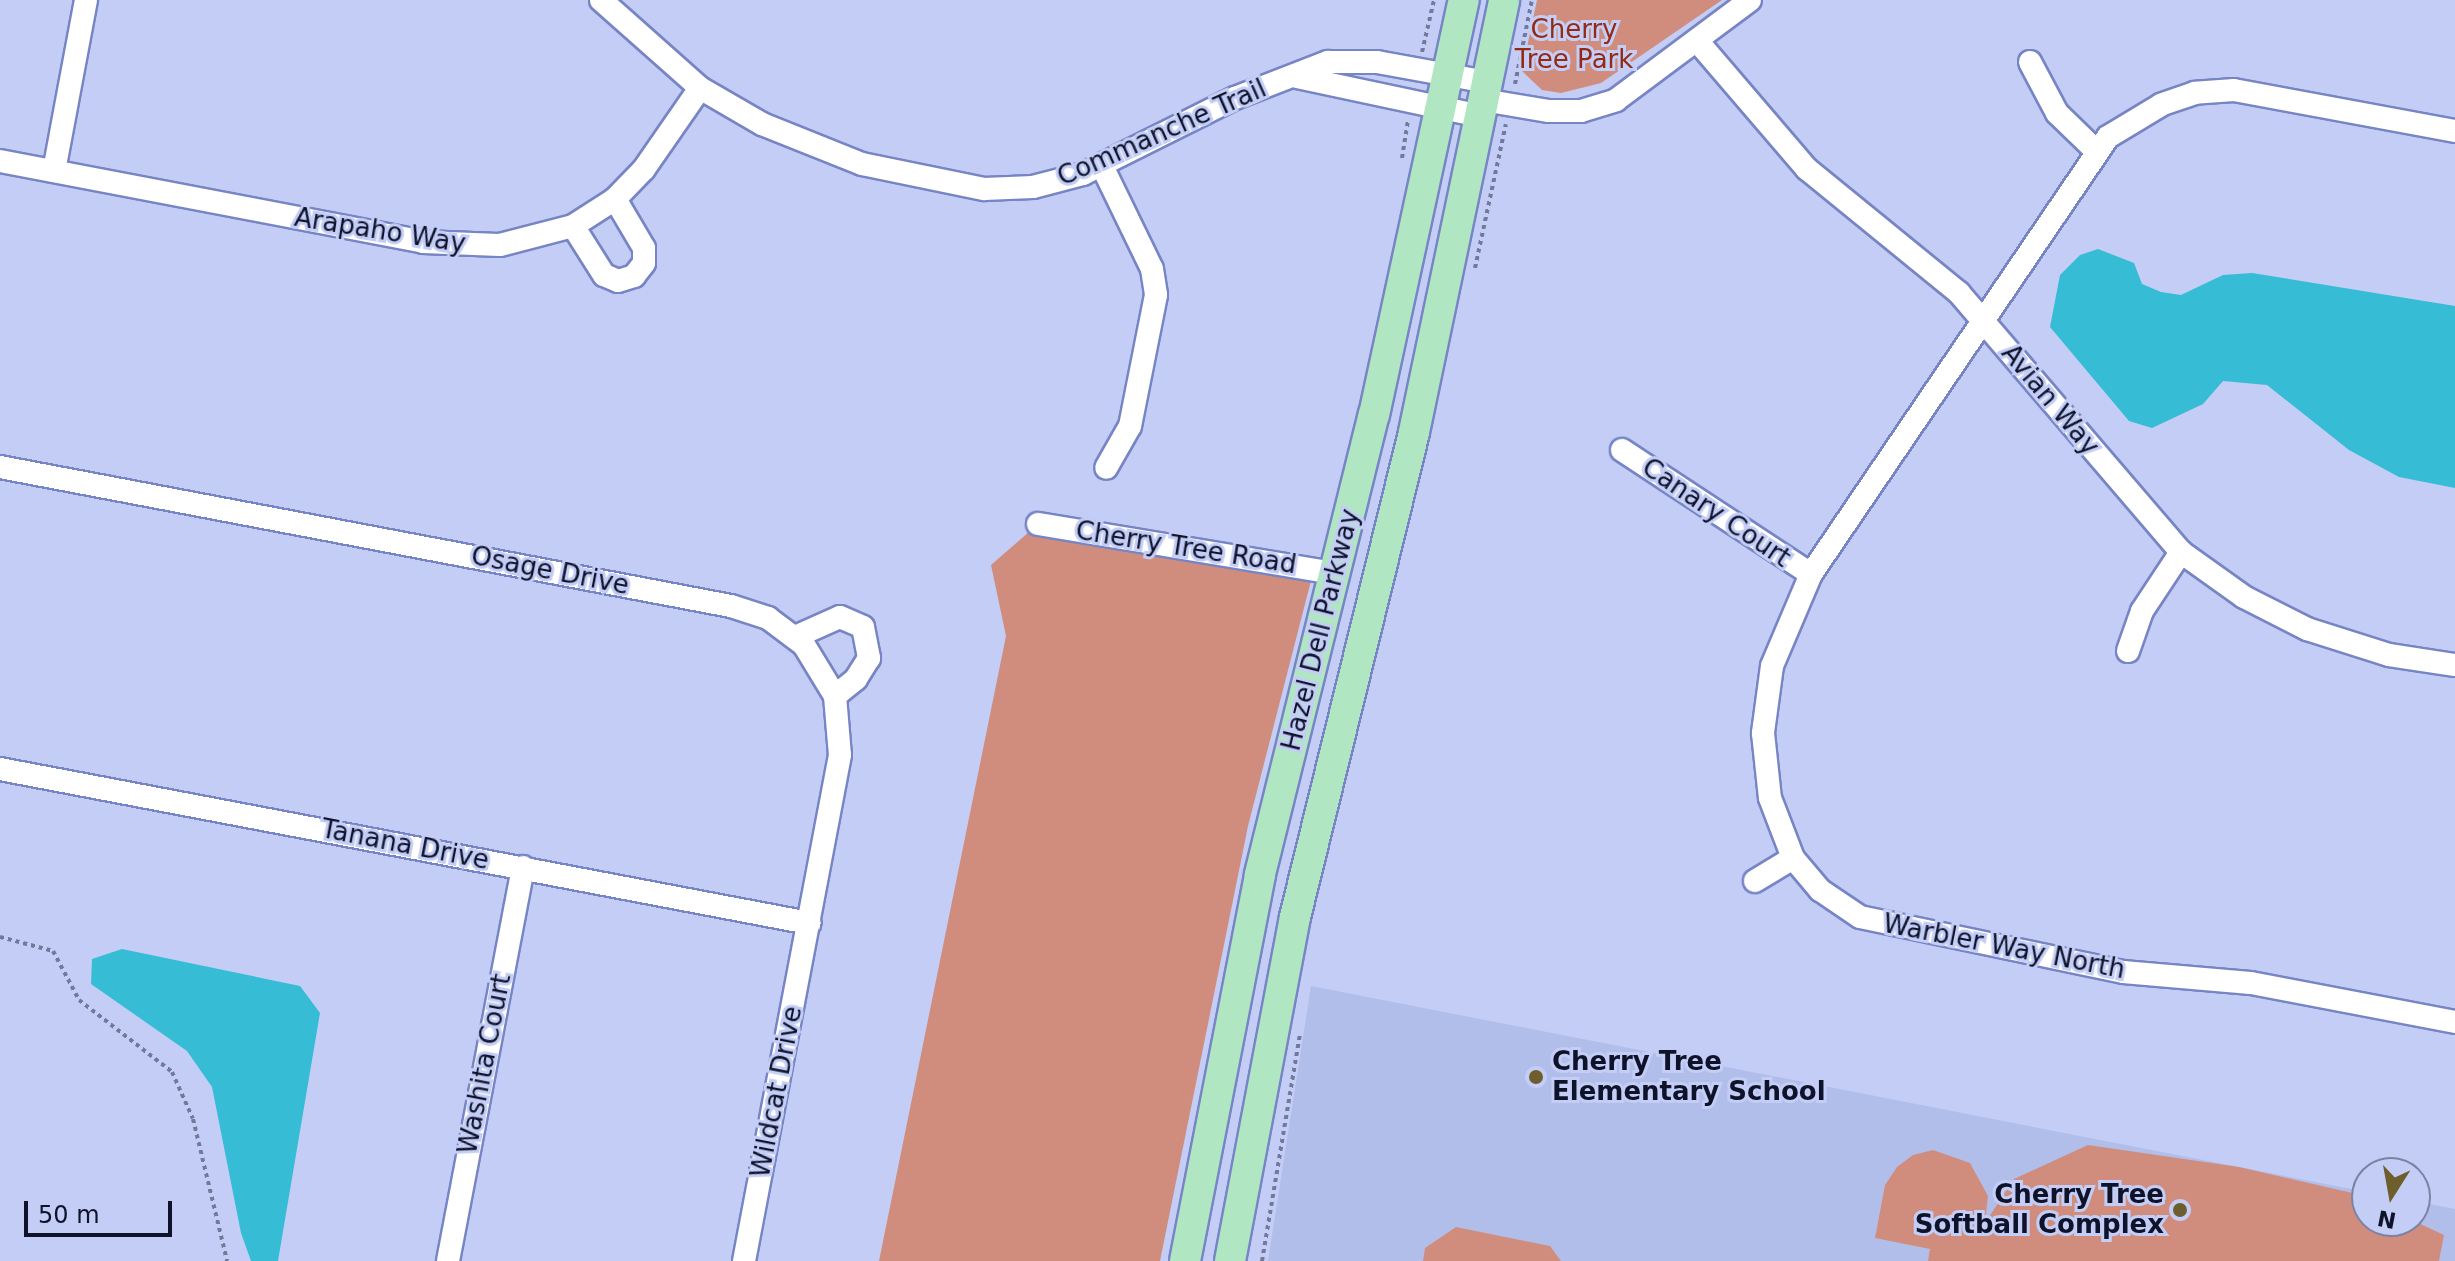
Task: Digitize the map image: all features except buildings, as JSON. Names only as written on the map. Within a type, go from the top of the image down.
[{"type":"main road","name":"Hazel Dell Parkway","points":[[1185,1261],[1260,874],[1334,573],[1450,75],[1464,0]]},
{"type":"main road","name":"Hazel Dell Parkway","points":[[1230,1261],[1295,917],[1414,432],[1504,0]]},
{"type":"street","points":[[54,171],[86,0]]},
{"type":"street","name":"Commanche Trail","points":[[601,0],[700,88],[821,151],[947,183],[1033,187],[1102,166],[1235,98],[1297,77],[1328,62],[1361,60],[1450,75],[1483,99]]},
{"type":"street","points":[[1483,99],[1581,111],[1616,100],[1699,43],[1750,0]]},
{"type":"street","name":"Avian Way","points":[[1699,43],[1807,169],[1959,293],[2181,552],[2244,597],[2307,629],[2389,655],[2455,665]]},
{"type":"street","points":[[2030,62],[2057,113],[2095,150]]},
{"type":"street","name":"Commanche Trail","points":[[1297,77],[1440,109],[1483,99]]},
{"type":"street","name":"Arapaho Way","points":[[0,161],[444,245],[500,245],[573,226],[615,199],[644,169],[700,88]]},
{"type":"street","name":"Warbler Way North","points":[[2455,131],[2234,90],[2195,93],[2132,119],[2095,150],[1811,574],[1783,631],[1765,698],[1770,798],[1793,858],[1833,901],[1893,927],[2123,972],[2251,983],[2455,1022]]},
{"type":"street","points":[[1102,166],[1152,269],[1156,295],[1130,426],[1106,468]]},
{"type":"street","points":[[573,226],[604,275],[618,281],[634,276],[644,263],[644,248],[615,199]]},
{"type":"street","name":"Canary Court","points":[[1622,450],[1811,574]]},
{"type":"street","name":"Osage Drive","points":[[0,467],[731,606],[768,618],[795,637],[815,658],[835,696],[840,755],[809,923]]},
{"type":"street","name":"Cherry Tree Road","points":[[1038,524],[1334,573]]},
{"type":"street","points":[[2128,651],[2142,611],[2181,552]]},
{"type":"street","points":[[795,637],[840,617],[863,627],[869,658],[856,679],[835,696]]},
{"type":"street","name":"Tanana Drive","points":[[0,769],[809,923]]},
{"type":"street","points":[[1755,881],[1793,858]]},
{"type":"street","name":"Washita Court","points":[[448,1261],[523,867]]},
{"type":"street","name":"Wildcat Drive","points":[[744,1261],[809,923]]},
{"type":"path","points":[[1425,43],[1434,0]]},
{"type":"path","points":[[1518,69],[1532,0]]},
{"type":"path","points":[[0,937],[53,951],[79,1000],[172,1072],[193,1119],[227,1261]]},
{"type":"path","points":[[1262,1261],[1294,1071]]},
{"type":"shaded area","points":[[2098,249],[2134,263],[2142,284],[2161,292],[2181,295],[2223,275],[2252,273],[2455,306],[2455,488],[2399,477],[2349,450],[2267,385],[2223,381],[2203,404],[2152,428],[2129,421],[2050,327],[2060,275],[2080,255]]},
{"type":"shaded area","points":[[122,949],[300,986],[320,1013],[278,1261],[251,1261],[241,1233],[212,1087],[187,1051],[91,984],[92,959]]},
{"type":"shaded area","name":"Cherry Tree Elementary School","points":[[1311,986],[2351,1189],[2351,1237],[2431,1237],[2431,1204],[2455,1209],[2455,1261],[1268,1261]]},
{"type":"green space","name":"Cherry Tree Park","points":[[1537,0],[1722,0],[1601,83],[1561,93],[1542,90],[1522,71]]},
{"type":"green space","points":[[1038,524],[1314,569],[1248,826],[1160,1261],[879,1261],[1006,636],[991,565]]},
{"type":"green space","name":"Cherry Tree Softball Complex","points":[[2088,1145],[2239,1167],[2351,1193],[2351,1237],[2431,1237],[2431,1229],[2444,1235],[2439,1261],[1928,1261],[1930,1249],[1875,1238],[1885,1185],[1897,1167],[1913,1155],[1933,1150],[1970,1163],[1988,1196],[1985,1223],[2014,1179]]},
{"type":"green space","points":[[1456,1227],[1550,1246],[1561,1261],[1423,1261],[1425,1248]]},
{"type":"place","name":"Cherry Tree Elementary School","points":[[1536,1077]]},
{"type":"place","name":"Cherry Tree Softball Complex","points":[[2180,1210]]}]
